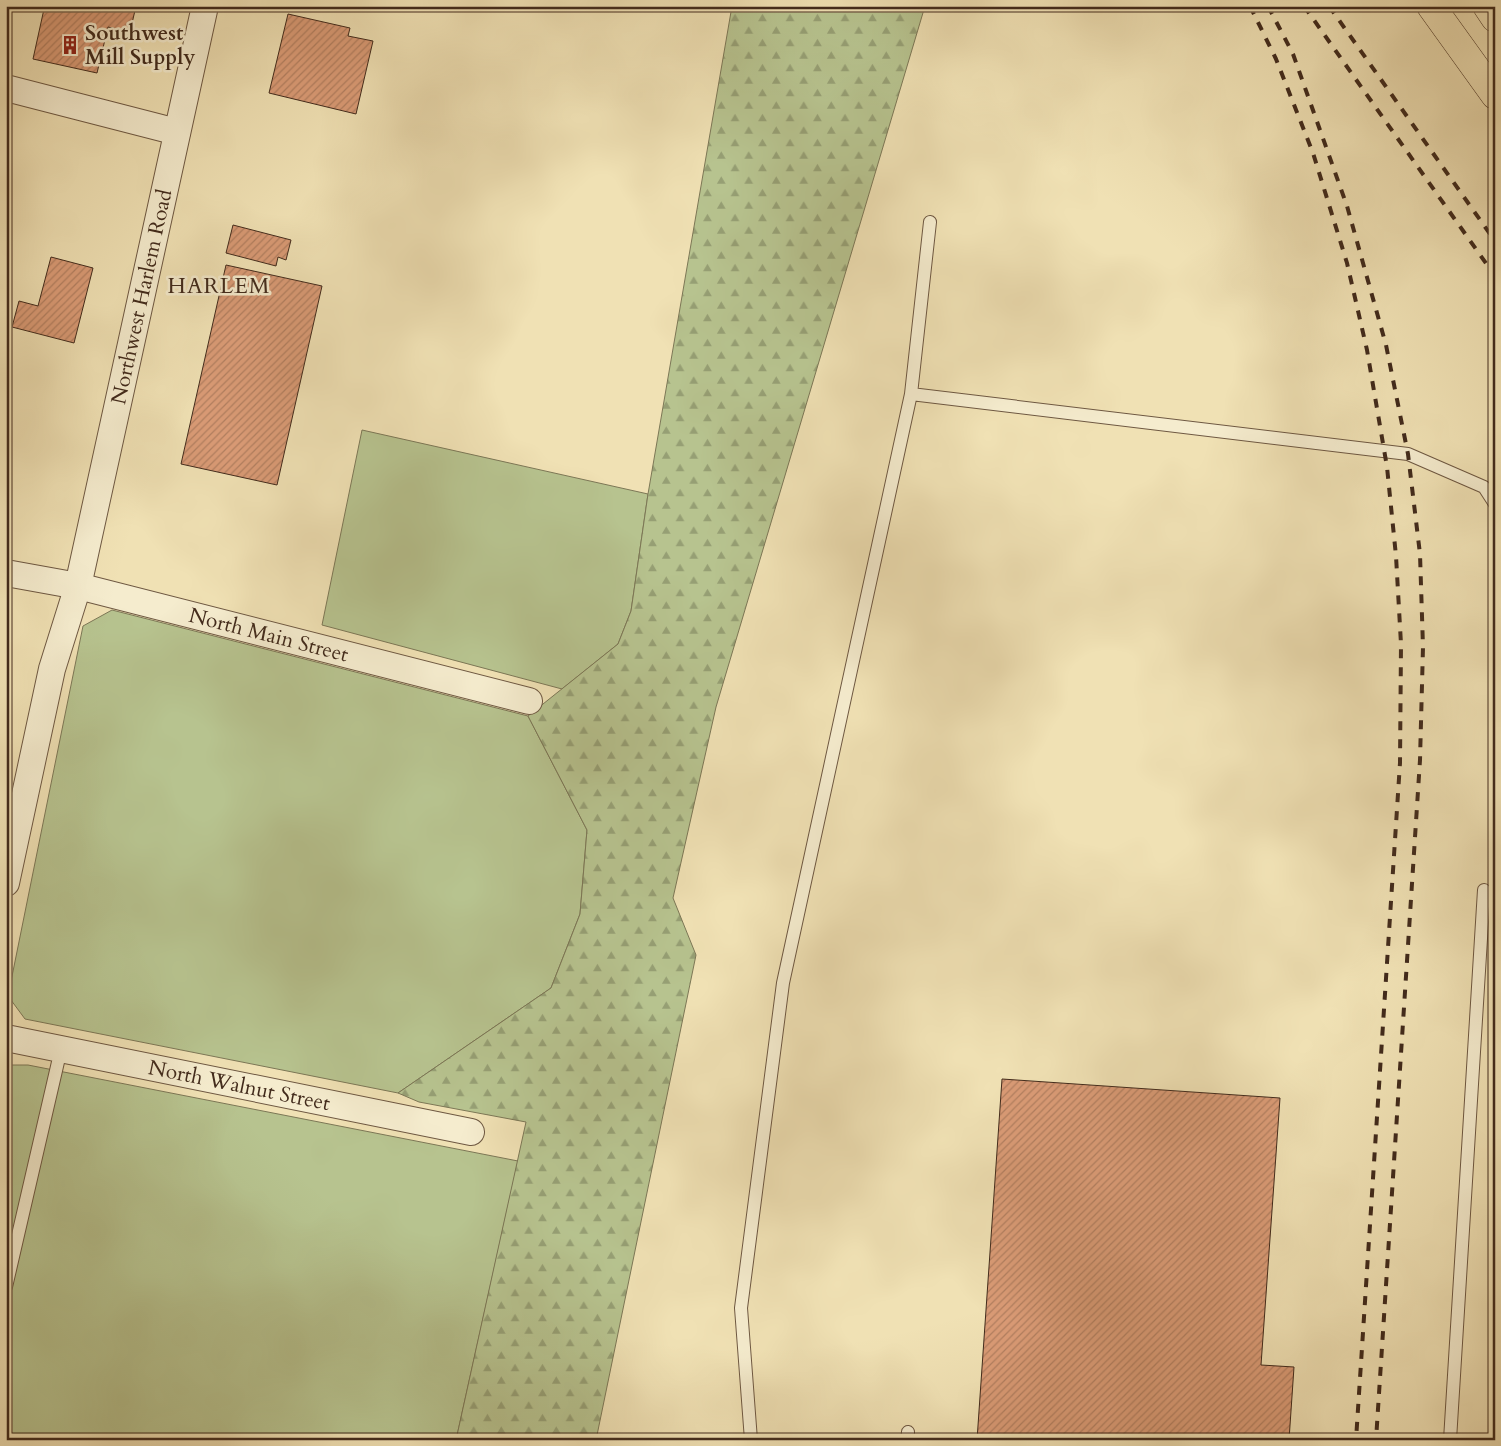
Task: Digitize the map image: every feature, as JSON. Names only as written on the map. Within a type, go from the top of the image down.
[{"type":"highway","points":[[1431,6],[1495,95]]},
{"type":"highway","points":[[1487,6],[1495,18]]},
{"type":"street","name":"Northwest Harlem Road","points":[[6,883],[52,669],[78,586],[205,6]]},
{"type":"street","points":[[6,88],[177,132]]},
{"type":"street","name":"North Main Street","points":[[6,573],[78,586],[529,701]]},
{"type":"street","name":"North Walnut Street","points":[[6,1038],[471,1132]]},
{"type":"lane","points":[[751,1440],[741,1308],[783,983],[911,394],[930,222]]},
{"type":"lane","points":[[911,394],[1408,454],[1484,487],[1495,504]]},
{"type":"lane","points":[[1450,1440],[1484,890]]},
{"type":"lane","points":[[6,1287],[8,1268],[61,1049]]},
{"type":"green space","points":[[732,6],[925,6],[716,707],[673,898],[696,955],[596,1440],[456,1440],[526,1122],[419,1102],[398,1093],[551,988],[580,914],[587,830],[528,716],[618,644],[631,611],[648,494]]},
{"type":"green space","points":[[362,430],[648,494],[631,611],[618,644],[562,689],[322,625]]},
{"type":"green space","points":[[112,610],[528,716],[587,830],[580,914],[551,988],[398,1093],[25,1019],[8,996],[83,626]]},
{"type":"green space","points":[[28,1065],[518,1161],[456,1440],[6,1440],[6,1066]]},
{"type":"building","name":"Southwest Mill Supply","points":[[33,6],[136,6],[130,32],[108,27],[97,73],[33,59],[44,9]]},
{"type":"building","points":[[288,14],[350,28],[348,36],[373,41],[356,114],[269,93]]},
{"type":"building","points":[[233,225],[291,240],[286,260],[278,257],[276,266],[226,253]]},
{"type":"building","points":[[51,257],[93,268],[74,343],[12,327],[19,301],[38,306]]},
{"type":"building","points":[[226,265],[322,286],[277,485],[181,464]]},
{"type":"building","points":[[1002,1079],[1280,1098],[1261,1365],[1294,1367],[1289,1440],[977,1440]]},
{"type":"railway","points":[[1250,6],[1276,59],[1313,153],[1347,263],[1367,350],[1387,467],[1396,556],[1401,644],[1400,763],[1356,1440]]},
{"type":"railway","points":[[1268,6],[1293,54],[1347,206],[1386,345],[1408,454],[1420,554],[1423,647],[1420,760],[1376,1440]]},
{"type":"railway","points":[[1304,6],[1495,276]]},
{"type":"railway","points":[[1329,6],[1495,241]]},
{"type":"place","name":"Southwest Mill Supply","points":[[70,45]]},
{"type":"district","name":"HARLEM","points":[[219,285]]}]
